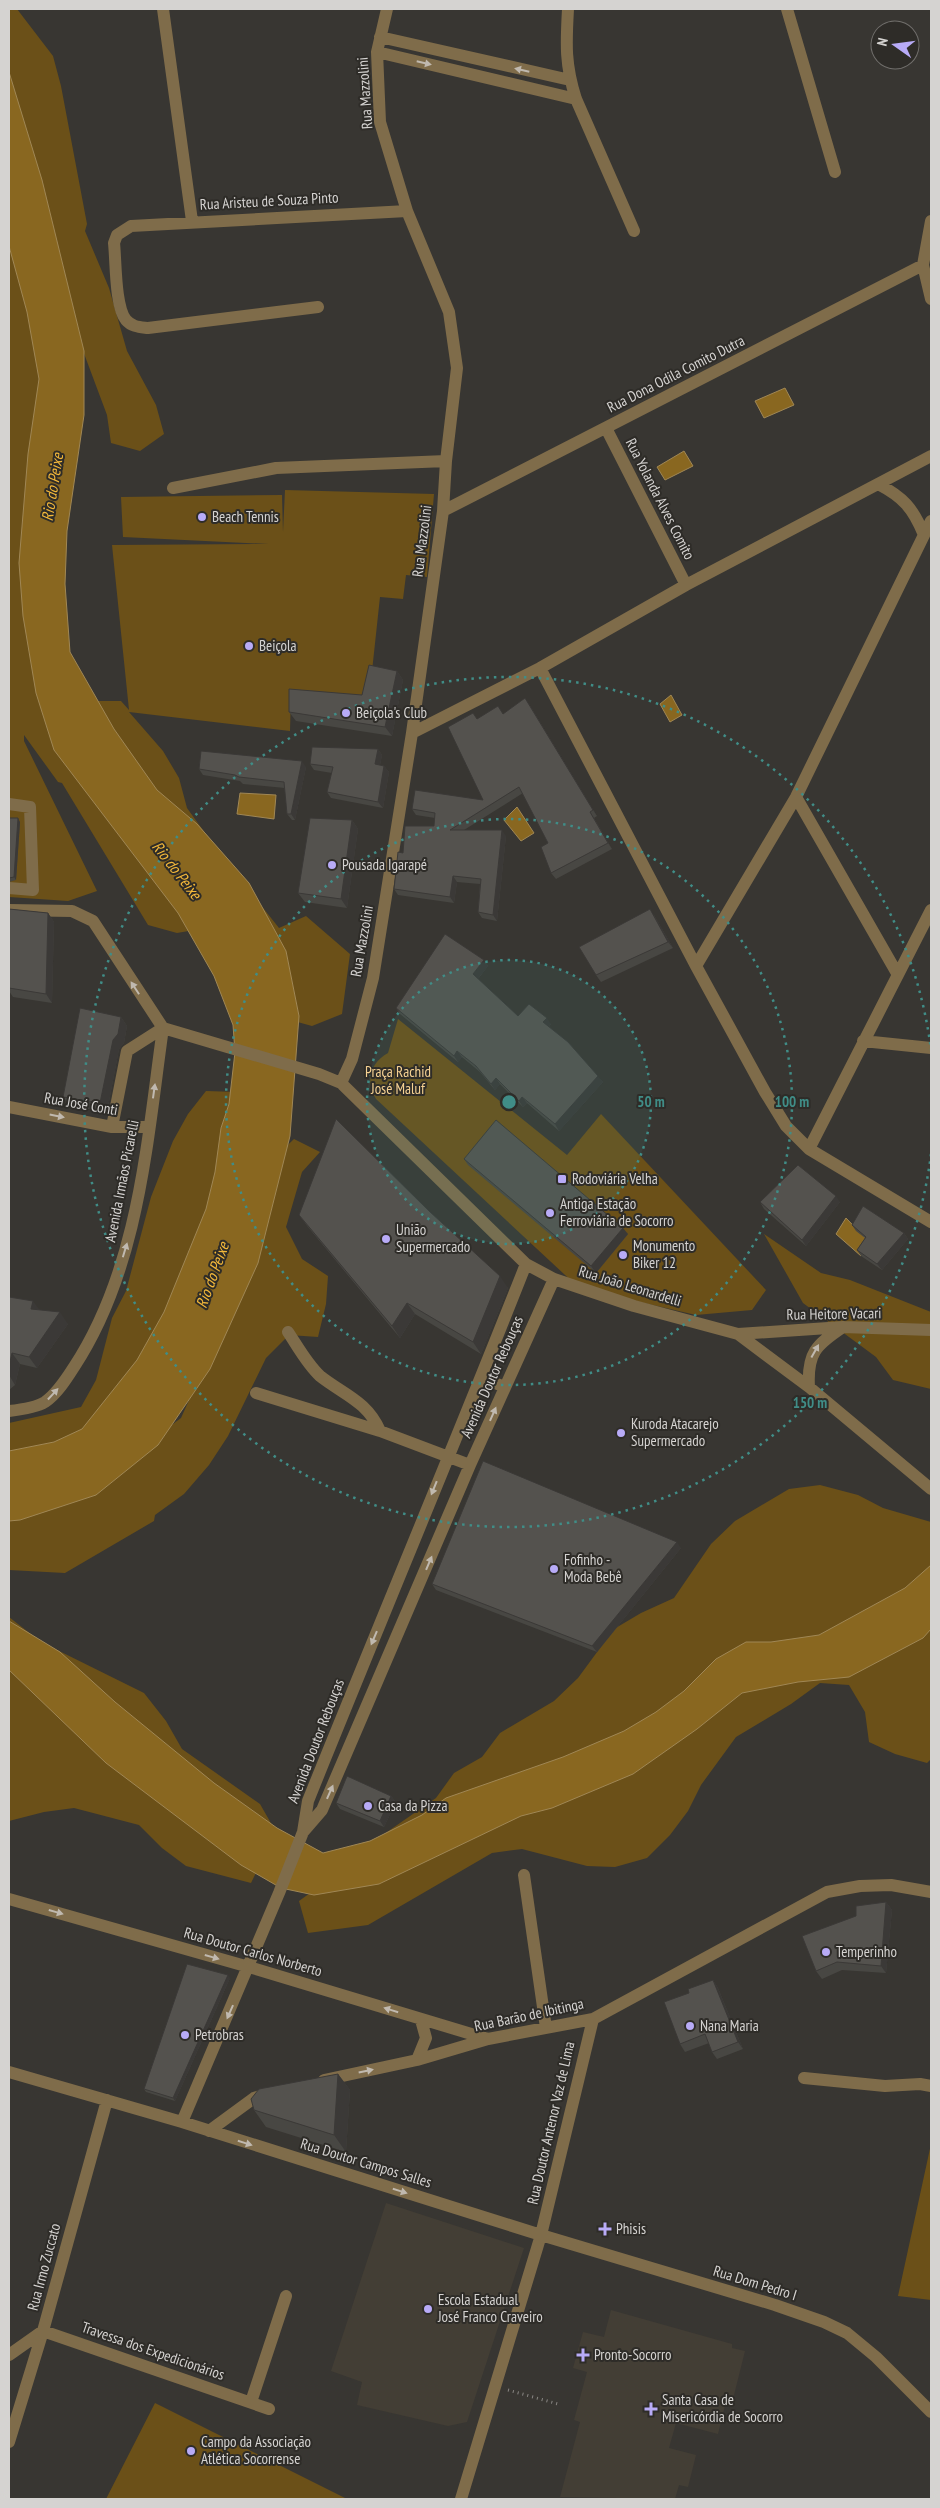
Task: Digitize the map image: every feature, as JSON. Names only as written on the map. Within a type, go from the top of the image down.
[{"type":"street","points":[[163,9],[192,222]]},
{"type":"street","name":"Rua Mazzolini","points":[[341,1083],[352,1059],[373,978],[412,733],[443,511],[446,461],[457,368],[449,312],[407,211],[380,122],[376,52],[387,9]]},
{"type":"street","points":[[568,9],[565,55],[570,80],[576,99],[634,231]]},
{"type":"street","points":[[787,9],[835,172]]},
{"type":"street","points":[[380,37],[570,80]]},
{"type":"street","points":[[376,52],[576,99]]},
{"type":"street","name":"Rua Aristeu de Souza Pinto","points":[[318,307],[148,328],[133,326],[125,320],[120,308],[114,243],[117,235],[131,226],[407,211]]},
{"type":"street","points":[[931,221],[924,265],[931,300]]},
{"type":"street","name":"Rua Dona Odila Comito Dutra","points":[[443,511],[924,265]]},
{"type":"street","name":"Rua Yolanda Alves Comito","points":[[606,428],[686,585]]},
{"type":"street","points":[[412,733],[540,668],[686,585],[931,456]]},
{"type":"street","points":[[173,488],[276,468],[446,461]]},
{"type":"street","points":[[878,484],[896,494],[907,504],[924,535]]},
{"type":"street","points":[[696,966],[796,797],[931,521]]},
{"type":"street","points":[[540,668],[696,966],[765,1092],[786,1126],[809,1148],[931,1222]]},
{"type":"street","points":[[796,797],[898,975]]},
{"type":"street","points":[[9,804],[30,807],[33,890],[9,888]]},
{"type":"street","points":[[9,910],[72,911],[93,921],[163,1028],[319,1074],[341,1083]]},
{"type":"street","points":[[809,1148],[931,910]]},
{"type":"street","points":[[112,1127],[127,1051],[163,1028]]},
{"type":"street","name":"Avenida Irmãos Picarelli","points":[[9,1411],[45,1402],[66,1379],[90,1343],[115,1280],[132,1226],[163,1028]]},
{"type":"street","points":[[863,1041],[931,1048]]},
{"type":"street","name":"Rua João Leonardelli","points":[[341,1083],[526,1264],[554,1279],[634,1306],[738,1334],[809,1387],[931,1489]]},
{"type":"street","name":"Rua José Conti","points":[[9,1107],[112,1127],[149,1127]]},
{"type":"street","name":"Avenida Doutor Rebouças","points":[[301,1836],[308,1801],[447,1456],[482,1378],[526,1264]]},
{"type":"street","name":"Avenida Doutor Rebouças","points":[[301,1836],[322,1810],[470,1465],[554,1279]]},
{"type":"street","points":[[809,1387],[808,1370],[813,1350],[822,1340],[843,1327]]},
{"type":"street","name":"Rua Heitore Vacari","points":[[738,1334],[843,1327],[931,1330]]},
{"type":"street","points":[[288,1332],[311,1367],[367,1408],[374,1416],[380,1431]]},
{"type":"street","points":[[482,1378],[505,1387]]},
{"type":"street","points":[[256,1393],[380,1431],[470,1465]]},
{"type":"street","points":[[396,1585],[416,1594]]},
{"type":"street","points":[[345,1708],[363,1716]]},
{"type":"street","points":[[9,2072],[182,2122],[250,1967],[301,1836]]},
{"type":"street","points":[[524,1875],[546,2028]]},
{"type":"street","name":"Rua Barão de Ibitinga","points":[[307,2083],[417,2060],[488,2039],[593,2019],[827,1892],[860,1886],[891,1885],[931,1892]]},
{"type":"street","name":"Rua Doutor Carlos Norberto","points":[[9,1899],[250,1967],[488,2039]]},
{"type":"street","name":"Rua Doutor Antenor Vaz de Lima","points":[[461,2499],[541,2235],[593,2019]]},
{"type":"street","points":[[417,2060],[426,2038],[421,2020]]},
{"type":"street","points":[[804,2078],[884,2086],[920,2084],[931,2086]]},
{"type":"street","points":[[209,2131],[254,2098],[279,2090]]},
{"type":"street","name":"Rua Irmo Zuccato","points":[[9,2442],[43,2331],[107,2100]]},
{"type":"street","name":"Rua Doutor Campos Salles","points":[[182,2122],[541,2235]]},
{"type":"street","name":"Rua Dom Pedro I","points":[[541,2235],[774,2305],[824,2322],[847,2333],[876,2357],[931,2412]]},
{"type":"street","points":[[251,2402],[286,2296]]},
{"type":"street","points":[[9,2355],[43,2331]]},
{"type":"street","name":"Travessa dos Expedicionários","points":[[43,2331],[269,2409]]},
{"type":"path","points":[[494,2386],[558,2404]]},
{"type":"shaded area","name":"Escola Estadual José Franco Craveiro","points":[[386,2203],[524,2248],[467,2422],[448,2426],[357,2405],[362,2382],[331,2371]]},
{"type":"shaded area","name":"Santa Casa de Misericórdia de Socorro","points":[[611,2310],[732,2344],[732,2348],[745,2351],[733,2399],[727,2397],[718,2434],[676,2423],[669,2448],[696,2455],[688,2487],[679,2485],[675,2499],[560,2497],[580,2422],[574,2420],[587,2372],[573,2368],[583,2332],[604,2337]]},
{"type":"green space","points":[[9,9],[17,9],[53,56],[61,86],[87,224],[85,231],[109,288],[127,351],[156,405],[164,434],[140,451],[111,443],[107,415],[9,153]]},
{"type":"green space","points":[[9,247],[44,344],[32,585],[90,701],[121,701],[129,710],[112,545],[269,544],[123,537],[121,497],[282,495],[283,532],[285,490],[434,494],[427,577],[406,575],[403,599],[380,597],[369,699],[291,693],[290,731],[129,712],[163,751],[179,778],[187,808],[221,855],[279,928],[306,916],[350,954],[342,1014],[312,1026],[283,1018],[206,928],[177,933],[148,925],[62,783],[58,782],[24,735],[24,741],[97,891],[68,901],[9,897]]},
{"type":"green space","name":"Praça Rachid José Maluf","points":[[398,1019],[567,1155],[601,1114],[766,1290],[752,1310],[696,1315],[579,1288],[376,1099],[371,1086],[371,1073],[377,1062],[388,1053]]},
{"type":"green space","points":[[206,1091],[237,1092],[245,1148],[123,1461],[181,1418],[237,1293],[270,1162],[294,1139],[320,1152],[302,1172],[286,1227],[302,1259],[328,1276],[326,1304],[318,1337],[289,1335],[266,1358],[228,1436],[209,1465],[184,1494],[155,1515],[154,1521],[65,1573],[9,1570],[9,1423],[81,1407],[96,1380],[112,1318],[126,1291],[151,1197],[173,1141],[188,1114]]},
{"type":"green space","points":[[764,1234],[821,1273],[850,1280],[931,1312],[931,1389],[893,1380],[876,1357],[803,1303]]},
{"type":"green space","points":[[820,1485],[858,1495],[883,1508],[931,1522],[931,1759],[927,1763],[895,1754],[869,1742],[865,1712],[849,1685],[820,1683],[791,1704],[736,1737],[701,1785],[688,1811],[670,1835],[647,1858],[615,1867],[587,1866],[522,1849],[492,1853],[368,1925],[308,1933],[299,1901],[328,1880],[351,1857],[436,1798],[454,1773],[482,1757],[500,1733],[554,1701],[578,1678],[614,1629],[641,1613],[674,1598],[711,1544],[735,1521],[789,1489]]},
{"type":"green space","points":[[9,1617],[41,1642],[144,1693],[166,1721],[182,1749],[260,1804],[276,1832],[251,1883],[186,1866],[162,1848],[139,1825],[74,1808],[44,1812],[9,1821]]},
{"type":"green space","points":[[931,2144],[931,2300],[898,2296]]},
{"type":"green space","name":"Campo da Associação Atlética Socorrense","points":[[155,2403],[347,2499],[106,2499]]},
{"type":"water","name":"Rio do Peixe","points":[[9,72],[42,180],[84,351],[84,415],[67,531],[65,584],[70,652],[114,729],[157,790],[197,824],[249,883],[286,951],[299,1016],[290,1136],[258,1263],[210,1369],[158,1445],[96,1495],[20,1520],[9,1521],[9,1451],[54,1442],[82,1429],[137,1360],[164,1312],[206,1209],[215,1172],[221,1128],[229,1104],[235,1052],[233,1025],[214,976],[178,913],[54,750],[36,693],[23,616],[19,563],[28,454],[39,379],[27,312],[9,246]]},
{"type":"water","points":[[785,388],[794,405],[764,418],[755,401]]},
{"type":"water","points":[[684,451],[693,466],[665,480],[657,467]]},
{"type":"water","points":[[671,695],[682,715],[670,722],[660,704]]},
{"type":"water","points":[[240,793],[276,795],[274,819],[237,814]]},
{"type":"water","points":[[517,807],[534,833],[521,841],[504,820]]},
{"type":"water","points":[[846,1218],[870,1243],[861,1256],[836,1234]]},
{"type":"water","points":[[931,1565],[931,1629],[923,1638],[849,1677],[798,1682],[742,1693],[697,1729],[633,1774],[552,1808],[521,1816],[379,1884],[314,1895],[281,1888],[241,1865],[106,1763],[9,1670],[9,1621],[60,1652],[115,1702],[214,1783],[277,1828],[323,1853],[370,1841],[422,1815],[446,1798],[563,1757],[624,1731],[656,1712],[684,1691],[716,1659],[746,1642],[771,1642],[819,1635],[905,1588]]},
{"type":"building","name":"Beiçola's Club","points":[[369,665],[397,671],[385,727],[289,712],[289,689],[362,695]]},
{"type":"building","points":[[525,698],[593,810],[590,812],[608,843],[551,873],[541,847],[548,843],[519,787],[450,830],[502,830],[493,915],[478,912],[481,879],[453,876],[450,897],[394,889],[398,852],[403,853],[405,826],[434,826],[435,813],[412,809],[415,790],[483,800],[448,727],[473,713],[477,719],[498,706],[503,714]]},
{"type":"building","points":[[312,747],[378,749],[375,764],[384,766],[378,802],[327,792],[333,767],[310,764]]},
{"type":"building","points":[[201,751],[302,761],[291,814],[287,814],[284,782],[239,777],[199,769]]},
{"type":"building","points":[[9,818],[18,818],[14,877],[9,878]]},
{"type":"building","name":"Pousada Igarapé","points":[[310,818],[352,820],[341,899],[298,893]]},
{"type":"building","points":[[9,909],[48,913],[46,994],[9,988]]},
{"type":"building","points":[[650,909],[668,942],[596,975],[579,947]]},
{"type":"building","points":[[445,934],[484,960],[473,974],[518,1016],[529,1004],[547,1018],[543,1022],[568,1042],[598,1076],[555,1124],[522,1097],[519,1101],[496,1078],[491,1084],[476,1066],[457,1051],[454,1056],[396,1008]]},
{"type":"building","points":[[80,1008],[121,1017],[118,1034],[113,1040],[100,1103],[63,1097]]},
{"type":"building","name":"União Supermercado","points":[[336,1119],[429,1211],[500,1276],[473,1342],[407,1303],[392,1326],[299,1215]]},
{"type":"building","points":[[496,1120],[623,1228],[591,1266],[464,1159]]},
{"type":"building","points":[[798,1165],[836,1196],[802,1240],[760,1202]]},
{"type":"building","points":[[863,1206],[904,1233],[877,1264],[857,1250],[866,1237],[852,1225]]},
{"type":"building","points":[[9,1297],[33,1301],[31,1309],[60,1312],[29,1357],[12,1353],[9,1366]]},
{"type":"building","name":"Fofinho - Moda Bebê","points":[[483,1461],[677,1542],[592,1646],[432,1584]]},
{"type":"building","name":"Casa da Pizza","points":[[347,1776],[391,1796],[380,1821],[336,1803]]},
{"type":"building","points":[[886,1902],[881,1966],[837,1962],[816,1971],[802,1936],[856,1916],[856,1906]]},
{"type":"building","name":"Petrobras","points":[[187,1964],[228,1975],[173,2098],[144,2089]]},
{"type":"building","points":[[713,1980],[738,2042],[712,2052],[705,2034],[680,2044],[664,2002],[689,1993],[688,1989]]},
{"type":"building","points":[[338,2074],[334,2135],[254,2110],[251,2099],[259,2089]]},
{"type":"place","name":"Beach Tennis","points":[[202,517]]},
{"type":"place","name":"Beiçola","points":[[249,646]]},
{"type":"place","name":"Beiçola's Club","points":[[346,713]]},
{"type":"place","name":"Pousada Igarapé","points":[[332,865]]},
{"type":"place","name":"Rodoviária Velha","points":[[562,1179]]},
{"type":"place","name":"Antiga Estação Ferroviária de Socorro","points":[[550,1213]]},
{"type":"place","name":"União Supermercado","points":[[386,1239]]},
{"type":"place","name":"Monumento Biker 12","points":[[623,1255]]},
{"type":"place","name":"Kuroda Atacarejo Supermercado","points":[[621,1433]]},
{"type":"place","name":"Fofinho - Moda Bebê","points":[[554,1569]]},
{"type":"place","name":"Casa da Pizza","points":[[368,1806]]},
{"type":"place","name":"Temperinho","points":[[826,1952]]},
{"type":"place","name":"Nana Maria","points":[[690,2026]]},
{"type":"place","name":"Petrobras","points":[[185,2035]]},
{"type":"place","name":"Phisis","points":[[605,2229]]},
{"type":"place","name":"Escola Estadual José Franco Craveiro","points":[[428,2309]]},
{"type":"place","name":"Pronto-Socorro","points":[[583,2355]]},
{"type":"place","name":"Santa Casa de Misericórdia de Socorro","points":[[651,2409]]},
{"type":"place","name":"Campo da Associação Atlética Socorrense","points":[[191,2451]]}]
